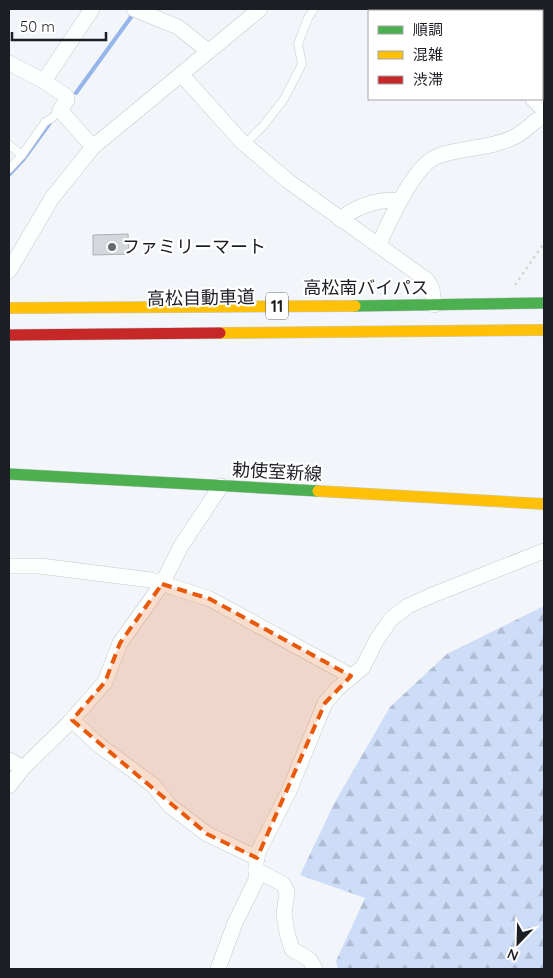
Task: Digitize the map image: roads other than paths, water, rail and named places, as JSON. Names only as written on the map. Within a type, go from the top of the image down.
[{"type":"main road","name":"高松南バイパス","points":[[9,308],[544,303]]},
{"type":"main road","name":"高松自動車道","points":[[9,318],[544,311]]},
{"type":"main road","name":"高松自動車道","points":[[9,335],[544,330]]},
{"type":"main road","name":"11","points":[[9,346],[544,341]]},
{"type":"main road","name":"勅使室新線","points":[[9,474],[544,504]]},
{"type":"street","points":[[44,81],[92,9]]},
{"type":"street","points":[[9,271],[52,198],[93,147],[260,9]]},
{"type":"street","points":[[139,10],[178,27],[208,51]]},
{"type":"street","points":[[9,63],[44,81],[66,96],[67,100],[60,110],[93,147]]},
{"type":"street","points":[[181,74],[245,144],[288,181],[340,219],[380,244],[427,280],[431,284],[434,305]]},
{"type":"street","points":[[534,100],[544,110]]},
{"type":"street","points":[[380,244],[400,201],[422,168],[432,158],[517,136],[534,121],[544,116]]},
{"type":"street","points":[[340,219],[352,210],[365,205],[391,200],[400,201]]},
{"type":"street","points":[[9,786],[22,768],[72,720],[105,682],[120,643],[162,584],[181,546],[221,486]]},
{"type":"street","points":[[218,969],[235,923],[256,880],[258,852],[289,791],[325,703],[338,688],[363,667],[376,641],[391,619],[408,606],[544,551]]},
{"type":"street","points":[[9,566],[40,566],[151,580],[210,599],[351,676]]},
{"type":"street","points":[[72,720],[100,746],[153,785],[170,806],[207,834],[256,864],[282,884],[286,892],[284,914],[292,949],[310,960],[315,969]]},
{"type":"street","points":[[9,760],[22,768]]},
{"type":"lane","points":[[245,144],[263,126],[284,99],[302,64],[298,44],[308,18],[314,9]]},
{"type":"lane","points":[[9,169],[22,155],[45,122],[60,110]]},
{"type":"lane","points":[[9,145],[22,155]]},
{"type":"waterway","points":[[76,93],[134,13]]},
{"type":"waterway","points":[[9,175],[23,160],[50,123]]},
{"type":"place","name":"ファミリーマート","points":[[112,247]]}]
